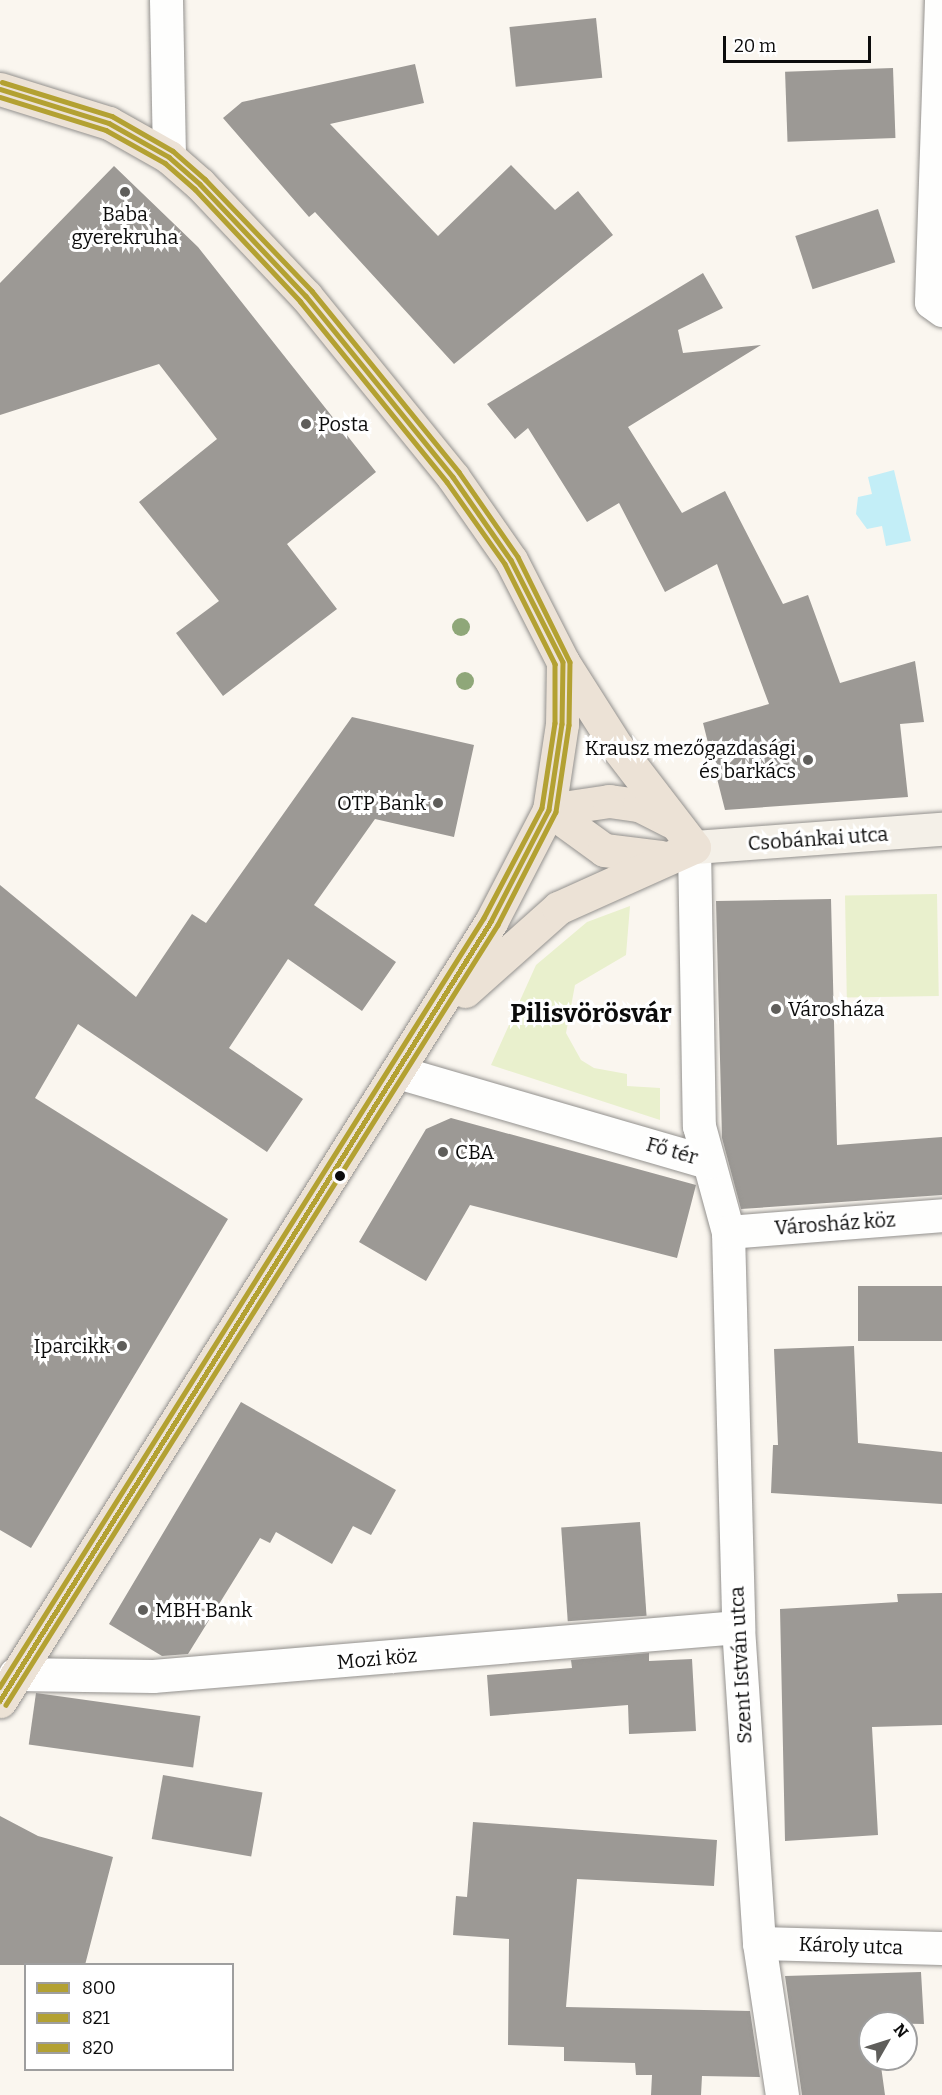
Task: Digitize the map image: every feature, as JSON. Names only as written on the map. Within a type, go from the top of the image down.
[{"type":"main road","points":[[0,89],[109,123],[169,157],[306,296],[453,477],[511,560],[562,662],[673,822],[680,852]]},
{"type":"main road","points":[[8,1688],[401,1073],[549,810],[562,724],[562,662]]},
{"type":"main road","points":[[549,810],[609,801],[639,805],[673,822]]},
{"type":"main road","points":[[549,810],[604,850],[680,852]]},
{"type":"main road","name":"Csobánkai utca","points":[[680,852],[942,829]]},
{"type":"main road","points":[[428,1028],[538,922],[595,888],[680,852]]},
{"type":"street","points":[[166,0],[169,157]]},
{"type":"street","points":[[941,0],[931,302],[942,310]]},
{"type":"street","name":"Fő tér","points":[[401,1073],[708,1162],[697,1084],[680,852]]},
{"type":"street","name":"Szent István utca","points":[[708,1162],[728,1232],[738,1627],[759,1943],[782,2095]]},
{"type":"street","name":"Városház köz","points":[[728,1232],[942,1215]]},
{"type":"street","name":"Mozi köz","points":[[8,1688],[738,1627]]},
{"type":"street","name":"Károly utca","points":[[759,1943],[942,1948]]},
{"type":"green space","points":[[937,894],[939,996],[847,998],[845,896]]},
{"type":"green space","points":[[630,906],[626,955],[575,985],[566,1033],[581,1060],[594,1068],[627,1074],[627,1086],[660,1088],[660,1120],[491,1065],[536,965],[587,922]]},
{"type":"water","points":[[894,470],[911,541],[886,546],[882,526],[867,529],[856,514],[858,497],[872,494],[868,477]]},
{"type":"building","points":[[596,18],[602,78],[516,87],[509,27]]},
{"type":"building","points":[[415,64],[424,103],[330,124],[438,236],[511,165],[555,210],[578,191],[613,235],[454,364],[315,212],[309,217],[223,118],[242,102]]},
{"type":"building","points":[[893,68],[895,138],[788,142],[785,72]]},
{"type":"building","points":[[114,166],[198,247],[376,472],[287,544],[337,609],[223,696],[176,633],[219,601],[139,502],[217,439],[159,364],[0,415],[0,283]]},
{"type":"building","points":[[878,209],[895,262],[813,289],[795,236]]},
{"type":"building","points":[[703,273],[723,308],[678,330],[683,353],[761,345],[628,427],[682,513],[725,491],[783,604],[808,595],[840,683],[915,661],[924,722],[900,724],[908,797],[725,810],[703,723],[769,704],[717,564],[665,592],[619,503],[587,522],[528,428],[515,439],[487,404]]},
{"type":"building","points":[[352,717],[474,745],[454,837],[375,819],[314,905],[396,962],[362,1011],[288,959],[229,1048],[303,1099],[267,1152],[78,1024],[35,1098],[228,1219],[31,1548],[0,1530],[0,885],[136,997],[192,914],[206,923]]},
{"type":"building","name":"Városháza","points":[[831,899],[837,1145],[942,1137],[942,1195],[741,1209],[722,1138],[716,901]]},
{"type":"building","points":[[451,1118],[696,1185],[677,1258],[470,1205],[426,1281],[359,1242],[426,1129]]},
{"type":"building","points":[[858,1286],[942,1286],[942,1341],[858,1341]]},
{"type":"building","points":[[854,1346],[858,1443],[942,1452],[942,1504],[771,1493],[773,1445],[778,1445],[774,1349]]},
{"type":"building","points":[[241,1402],[396,1490],[371,1535],[353,1526],[332,1564],[276,1532],[270,1543],[260,1538],[188,1654],[162,1656],[109,1624]]},
{"type":"building","points":[[640,1522],[647,1616],[568,1621],[561,1528]]},
{"type":"building","points":[[942,1593],[942,1725],[872,1727],[878,1835],[785,1841],[780,1609],[898,1602],[897,1594]]},
{"type":"building","points":[[649,1653],[649,1661],[692,1659],[696,1731],[629,1734],[628,1705],[490,1716],[487,1675],[572,1668],[571,1660]]},
{"type":"building","points":[[36,1693],[200,1716],[193,1768],[29,1744]]},
{"type":"building","points":[[163,1775],[262,1793],[251,1857],[152,1839]]},
{"type":"building","points":[[0,1816],[38,1836],[113,1857],[86,1963],[0,1965]]},
{"type":"building","points":[[473,1822],[717,1840],[714,1886],[577,1879],[566,2007],[750,2011],[760,2077],[702,2076],[701,2095],[651,2095],[652,2075],[636,2075],[635,2063],[564,2061],[564,2047],[508,2045],[509,1939],[453,1935],[456,1896],[467,1897]]},
{"type":"building","points":[[921,1972],[924,2024],[918,2024],[918,2011],[858,2011],[858,2071],[882,2071],[885,2095],[802,2095],[785,1976]]},
{"type":"transit line","name":"820","points":[[2,82],[112,116],[173,151],[205,179],[312,291],[459,472],[518,557],[570,662],[569,725],[556,812],[498,925],[6,1705]]},
{"type":"transit line","name":"800","points":[[0,89],[109,123],[169,157],[200,184],[306,296],[453,477],[511,560],[563,662],[562,724],[549,810],[491,922],[0,1701]]},
{"type":"transit line","name":"821","points":[[0,97],[106,130],[165,163],[195,189],[300,301],[447,482],[505,564],[555,664],[555,723],[542,808],[484,918],[0,1687]]},
{"type":"place","name":"Baba gyerekruha","points":[[125,192]]},
{"type":"place","name":"Posta","points":[[306,424]]},
{"type":"place","name":"Krausz mezőgazdasági és barkács","points":[[808,760]]},
{"type":"place","name":"OTP Bank","points":[[438,803]]},
{"type":"place","name":"Városháza","points":[[776,1009]]},
{"type":"place","name":"CBA","points":[[443,1152]]},
{"type":"place","name":"Iparcikk","points":[[122,1346]]},
{"type":"place","name":"MBH Bank","points":[[143,1610]]},
{"type":"district","name":"Pilisvörösvár","points":[[591,1014]]}]
